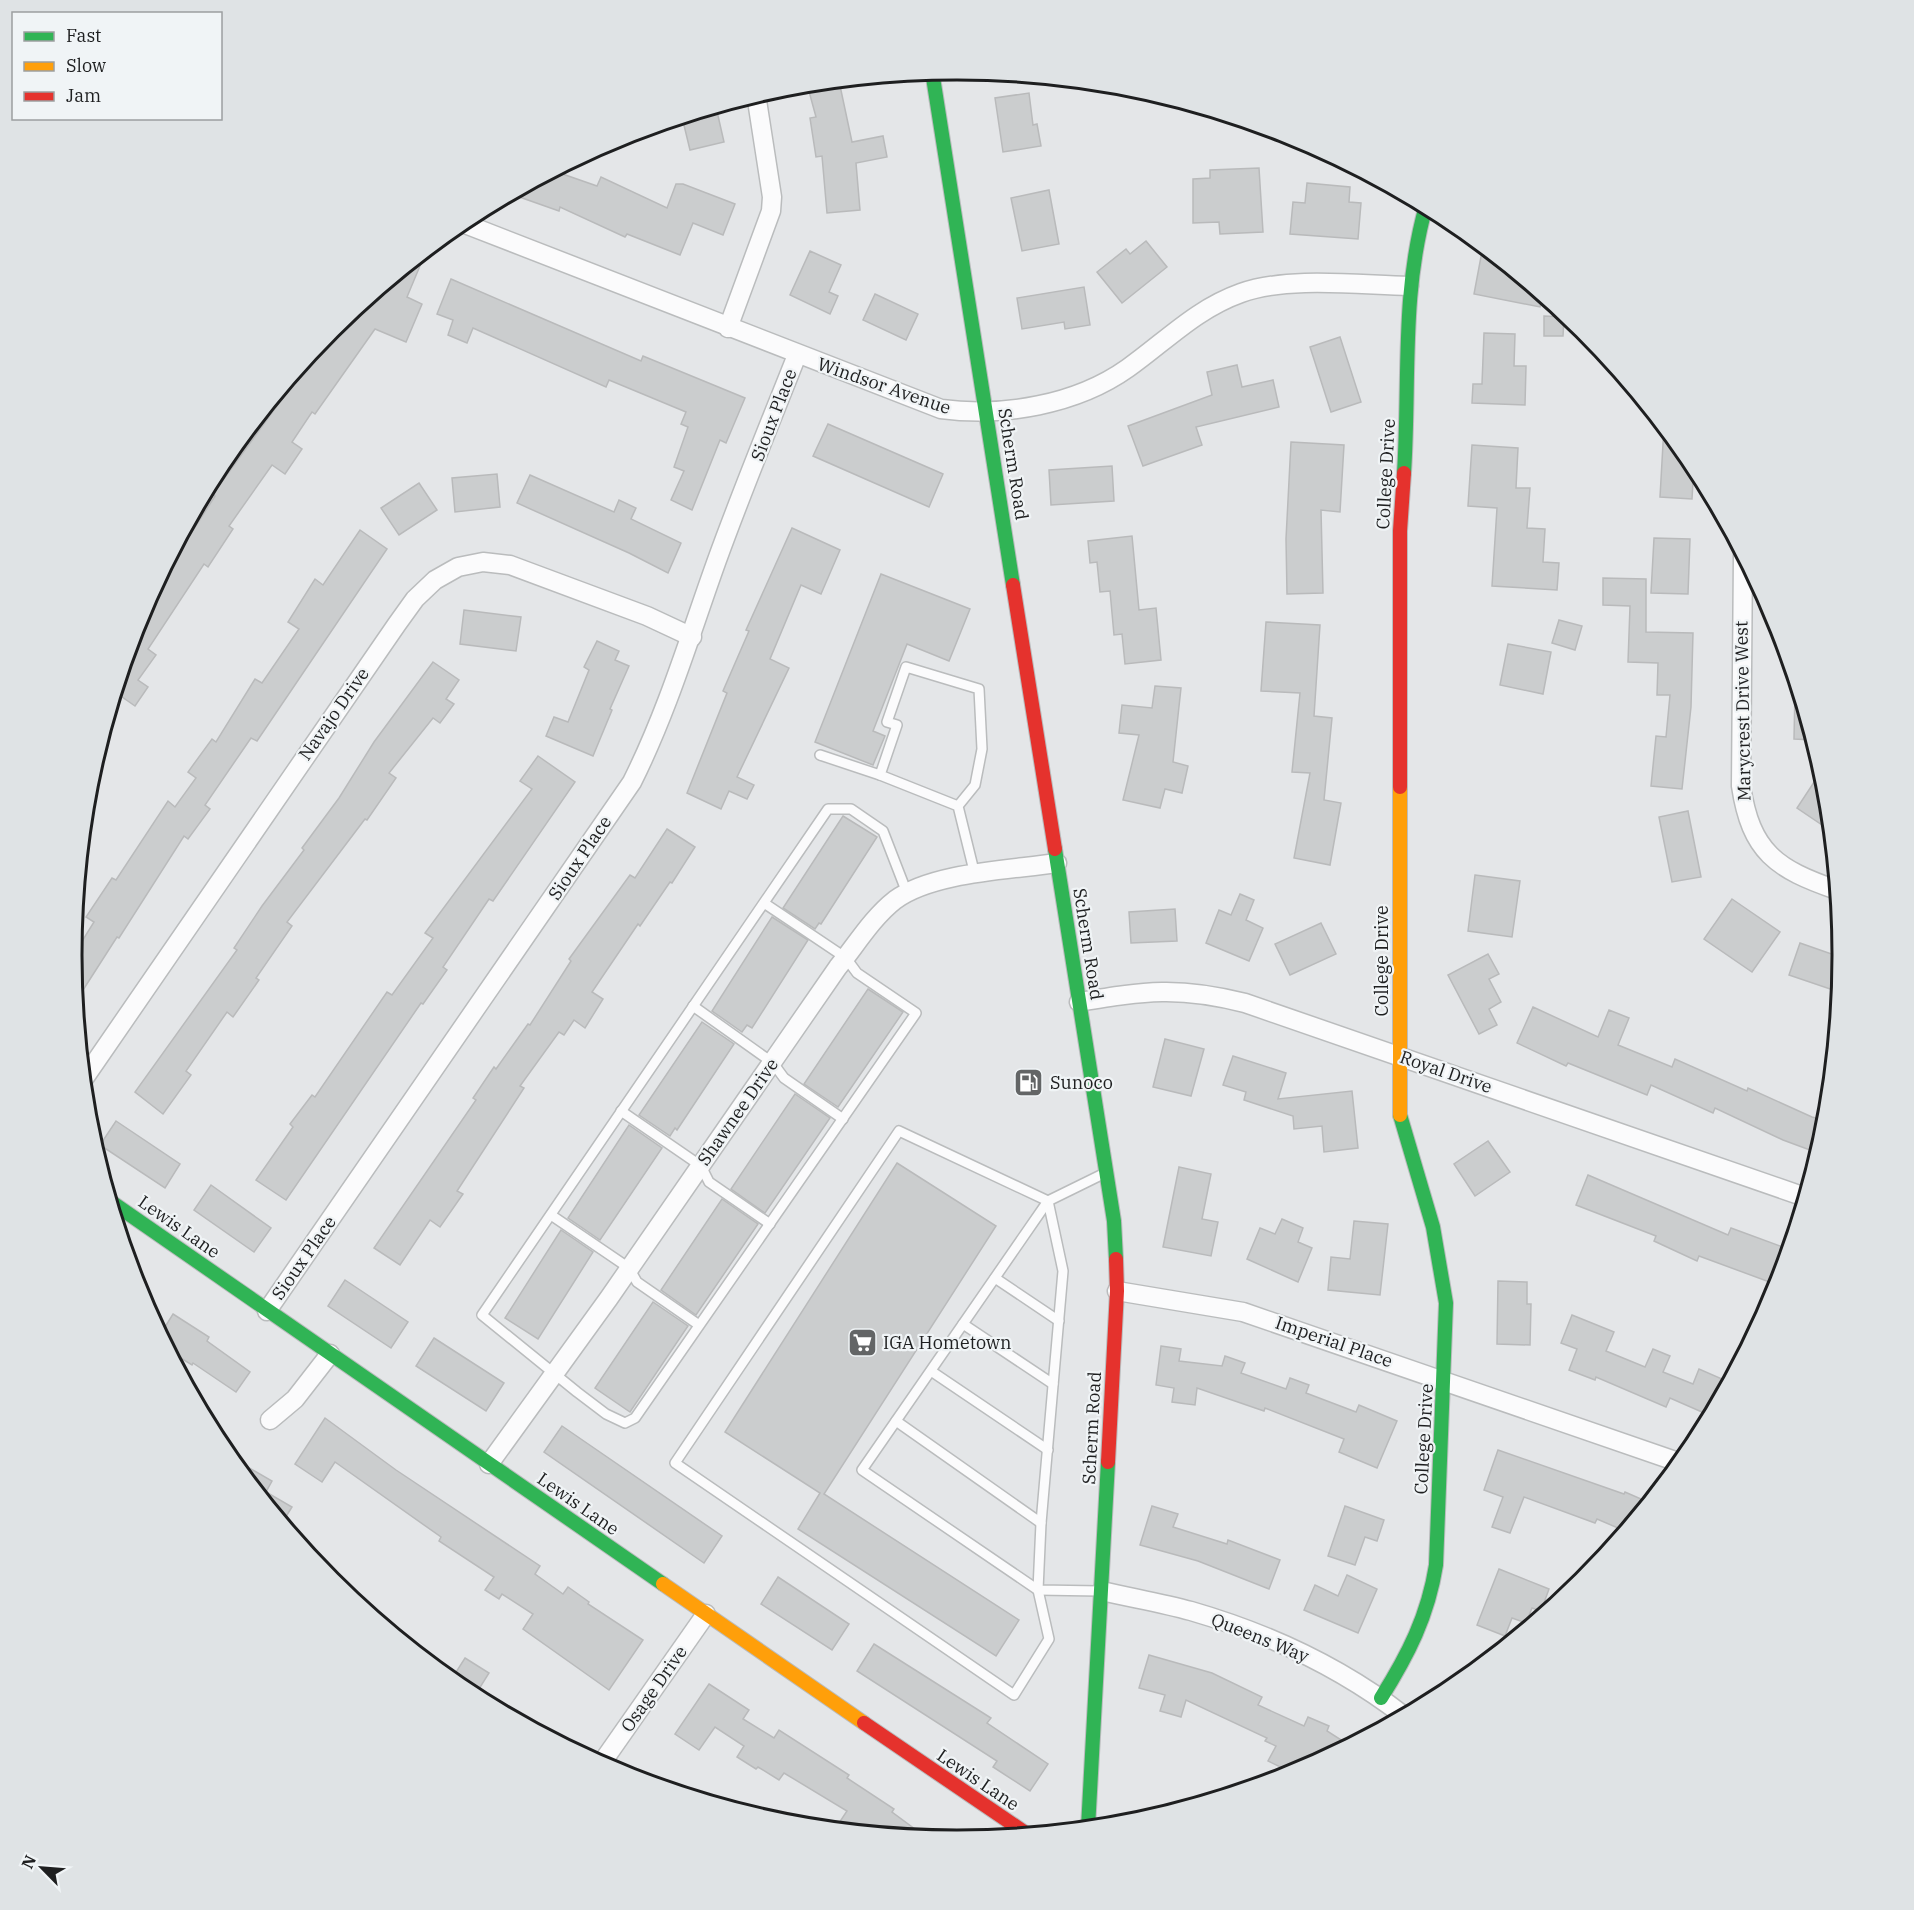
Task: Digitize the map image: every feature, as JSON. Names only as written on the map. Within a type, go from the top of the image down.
[{"type":"street","name":"Scherm Road","points":[[933,80],[1114,1221],[1117,1291],[1088,1820]]},
{"type":"street","points":[[728,328],[771,211],[772,197],[757,103]]},
{"type":"street","name":"College Drive","points":[[1381,1698],[1413,1647],[1424,1624],[1431,1597],[1436,1565],[1447,1316],[1445,1281],[1430,1215],[1402,1133],[1400,1056],[1400,531],[1407,428],[1409,286],[1416,241],[1423,215]]},
{"type":"street","name":"Windsor Avenue","points":[[472,227],[797,355],[941,409],[962,412],[1046,405],[1101,386],[1129,368],[1183,323],[1213,304],[1243,292],[1274,286],[1304,284],[1409,286]]},
{"type":"street","name":"Sioux Place","points":[[267,1311],[632,782],[652,742],[692,637],[717,561],[797,355]]},
{"type":"street","name":"Navajo Drive","points":[[89,1071],[397,624],[415,599],[435,580],[458,567],[475,564],[510,565],[647,616],[692,637]]},
{"type":"street","name":"Marycrest Drive West","points":[[1743,570],[1741,786],[1745,814],[1756,838],[1772,858],[1792,872],[1830,887]]},
{"type":"street","name":"Shawnee Drive","points":[[489,1464],[876,918],[907,893],[941,880],[1057,863]]},
{"type":"street","name":"Royal Drive","points":[[1079,1002],[1145,991],[1173,990],[1207,994],[1245,1003],[1799,1195]]},
{"type":"street","name":"Lewis Lane","points":[[119,1207],[1019,1829]]},
{"type":"street","name":"Imperial Place","points":[[1117,1291],[1243,1312],[1672,1460]]},
{"type":"street","points":[[270,1420],[295,1399],[330,1354]]},
{"type":"street","name":"Queens Way","points":[[1102,1592],[1191,1611],[1262,1635],[1341,1673],[1398,1711]]},
{"type":"street","name":"Osage Drive","points":[[606,1757],[706,1614]]},
{"type":"lane","points":[[880,775],[897,724],[887,722],[906,667],[979,689],[982,749],[975,785],[958,806]]},
{"type":"lane","points":[[820,755],[880,775],[958,806]]},
{"type":"lane","points":[[958,806],[975,875]]},
{"type":"lane","points":[[764,903],[846,958],[857,973],[916,1013],[635,1418],[625,1423],[606,1413],[482,1315],[828,809],[851,809],[883,831],[907,893]]},
{"type":"lane","points":[[693,1006],[773,1062],[784,1078],[843,1119]]},
{"type":"lane","points":[[621,1111],[700,1166],[709,1182],[770,1224]]},
{"type":"lane","points":[[899,1131],[1048,1201],[1063,1271],[1041,1523],[1038,1590],[1049,1639],[1014,1695],[675,1462],[899,1131]]},
{"type":"lane","points":[[1102,1592],[1038,1590],[862,1470],[1048,1201],[1106,1173]]},
{"type":"lane","points":[[551,1215],[629,1268],[638,1282],[699,1325]]},
{"type":"lane","points":[[995,1278],[1059,1321]]},
{"type":"lane","points":[[963,1324],[1053,1384]]},
{"type":"lane","points":[[931,1371],[1048,1450]]},
{"type":"lane","points":[[896,1420],[1041,1523]]},
{"type":"building","points":[[840,87],[852,142],[883,136],[887,157],[856,163],[860,210],[827,213],[822,156],[816,157],[810,118],[816,117],[809,92]]},
{"type":"building","points":[[1029,93],[1033,125],[1037,124],[1041,146],[1003,152],[995,98]]},
{"type":"building","points":[[717,113],[724,142],[690,150],[684,124]]},
{"type":"building","points":[[1259,168],[1263,232],[1220,234],[1219,222],[1193,223],[1193,179],[1210,178],[1210,170]]},
{"type":"building","points":[[563,174],[597,186],[601,177],[667,208],[676,184],[683,184],[735,204],[723,235],[693,223],[680,255],[627,234],[625,237],[560,207],[559,211],[519,197]]},
{"type":"building","points":[[1307,183],[1350,187],[1349,202],[1361,203],[1358,239],[1290,234],[1293,202],[1305,203]]},
{"type":"building","points":[[1049,190],[1059,244],[1022,251],[1011,198]]},
{"type":"building","points":[[1146,241],[1167,267],[1122,303],[1097,272],[1126,249],[1130,254]]},
{"type":"building","points":[[810,251],[841,265],[829,292],[838,296],[830,314],[790,295]]},
{"type":"building","points":[[1481,254],[1541,303],[1540,307],[1474,294]]},
{"type":"building","points":[[422,262],[407,297],[422,304],[406,342],[375,329],[315,414],[312,412],[292,442],[302,449],[285,474],[272,465],[229,526],[233,529],[208,567],[204,564],[148,649],[156,655],[138,680],[148,687],[135,706],[121,696],[148,620],[172,568],[215,496],[213,494],[299,378],[338,336]]},
{"type":"building","points":[[451,279],[641,361],[643,356],[745,398],[726,443],[720,440],[692,510],[671,500],[684,471],[674,467],[688,427],[681,424],[686,412],[609,380],[606,387],[473,328],[467,343],[448,335],[453,320],[437,314]]},
{"type":"building","points":[[1084,287],[1090,325],[1065,329],[1064,322],[1022,329],[1017,298]]},
{"type":"building","points":[[875,294],[918,314],[906,340],[863,320]]},
{"type":"building","points":[[1544,316],[1555,317],[1564,324],[1563,336],[1544,336]]},
{"type":"building","points":[[1484,333],[1515,334],[1514,366],[1526,366],[1525,405],[1472,403],[1473,384],[1482,384]]},
{"type":"building","points":[[1340,337],[1361,402],[1331,412],[1310,347]]},
{"type":"building","points":[[1237,365],[1242,387],[1273,380],[1279,407],[1196,427],[1202,445],[1143,466],[1128,426],[1212,395],[1207,372]]},
{"type":"building","points":[[828,424],[943,474],[929,507],[813,456]]},
{"type":"building","points":[[1663,438],[1693,482],[1692,499],[1660,497]]},
{"type":"building","points":[[1291,442],[1344,445],[1340,512],[1321,510],[1323,593],[1287,594],[1286,539]]},
{"type":"building","points":[[1472,445],[1518,448],[1516,488],[1530,488],[1527,528],[1545,529],[1543,562],[1559,563],[1557,590],[1492,586],[1497,508],[1468,506]]},
{"type":"building","points":[[1112,466],[1114,501],[1051,505],[1049,470]]},
{"type":"building","points":[[497,474],[500,507],[455,512],[452,478]]},
{"type":"building","points":[[530,475],[614,512],[619,500],[636,508],[631,519],[681,543],[668,573],[517,503]]},
{"type":"building","points":[[419,483],[437,510],[399,535],[381,508]]},
{"type":"building","points":[[792,528],[840,550],[821,594],[801,585],[770,659],[789,668],[737,777],[754,785],[747,799],[729,791],[721,809],[687,793],[727,693],[723,691],[749,631],[746,630]]},
{"type":"building","points":[[360,530],[387,549],[257,741],[251,738],[205,805],[210,809],[188,839],[184,836],[82,991],[81,942],[94,922],[86,917],[112,878],[116,880],[168,801],[175,807],[196,778],[188,772],[212,739],[216,742],[255,679],[262,683],[299,629],[288,622],[315,579],[323,585]]},
{"type":"building","points":[[1132,536],[1139,610],[1156,608],[1161,660],[1125,664],[1122,634],[1114,635],[1110,591],[1100,592],[1097,562],[1090,563],[1088,541]]},
{"type":"building","points":[[1654,538],[1690,539],[1688,594],[1651,593]]},
{"type":"building","points":[[881,574],[970,609],[949,661],[907,644],[873,731],[885,736],[873,765],[815,742]]},
{"type":"building","points":[[1603,578],[1646,579],[1646,632],[1693,633],[1691,707],[1682,789],[1651,786],[1656,736],[1666,737],[1670,695],[1657,695],[1658,663],[1628,662],[1630,606],[1603,605]]},
{"type":"building","points":[[464,610],[521,617],[516,651],[460,644]]},
{"type":"building","points":[[1559,620],[1582,626],[1575,650],[1552,643]]},
{"type":"building","points":[[1266,622],[1320,625],[1314,716],[1332,718],[1324,800],[1341,803],[1330,865],[1294,858],[1310,773],[1292,772],[1300,693],[1261,691]]},
{"type":"building","points":[[597,641],[619,651],[615,660],[629,666],[593,756],[546,736],[554,717],[568,722],[589,670],[584,667]]},
{"type":"building","points":[[1508,644],[1551,652],[1543,694],[1500,685]]},
{"type":"building","points":[[433,662],[459,680],[446,699],[454,704],[440,723],[433,718],[389,773],[396,778],[367,820],[365,819],[287,922],[292,926],[256,978],[259,980],[233,1017],[227,1012],[186,1071],[191,1075],[163,1114],[135,1092],[237,950],[234,948],[262,906],[304,850],[302,848],[339,798],[374,742]]},
{"type":"building","points":[[1155,686],[1181,688],[1173,762],[1188,766],[1182,793],[1165,789],[1160,808],[1123,800],[1139,735],[1119,733],[1122,705],[1152,708]]},
{"type":"building","points":[[1795,702],[1806,740],[1794,739]]},
{"type":"building","points":[[538,756],[575,782],[493,901],[489,899],[443,967],[447,970],[423,1004],[421,1003],[286,1200],[256,1180],[293,1127],[290,1124],[312,1095],[315,1097],[387,992],[392,995],[433,938],[425,933],[532,789],[520,781]]},
{"type":"building","points":[[1815,780],[1823,825],[1797,808]]},
{"type":"building","points":[[1688,811],[1701,877],[1672,882],[1659,817]]},
{"type":"building","points":[[843,816],[877,837],[821,924],[819,923],[815,929],[783,908]]},
{"type":"building","points":[[667,829],[695,847],[672,883],[670,882],[640,926],[638,924],[592,992],[603,999],[585,1028],[574,1020],[564,1035],[559,1032],[520,1086],[524,1088],[457,1191],[463,1194],[440,1227],[430,1220],[400,1265],[374,1248],[476,1100],[473,1098],[494,1067],[496,1069],[528,1024],[530,1025],[571,961],[569,959],[630,875],[635,878]]},
{"type":"building","points":[[1475,875],[1520,881],[1512,937],[1468,931]]},
{"type":"building","points":[[1240,894],[1254,900],[1246,920],[1263,928],[1249,961],[1206,943],[1219,910],[1231,915]]},
{"type":"building","points":[[1732,899],[1780,932],[1752,972],[1704,939]]},
{"type":"building","points":[[1175,909],[1177,941],[1131,943],[1129,912]]},
{"type":"building","points":[[772,917],[808,940],[752,1028],[747,1025],[742,1032],[712,1011]]},
{"type":"building","points":[[1321,923],[1336,954],[1290,975],[1275,944]]},
{"type":"building","points":[[1800,943],[1832,954],[1831,989],[1789,975]]},
{"type":"building","points":[[1488,954],[1499,974],[1489,979],[1501,1002],[1489,1009],[1497,1025],[1479,1034],[1448,975]]},
{"type":"building","points":[[868,989],[903,1012],[838,1107],[804,1084]]},
{"type":"building","points":[[1533,1007],[1598,1037],[1609,1010],[1629,1018],[1618,1045],[1672,1067],[1675,1059],[1817,1118],[1810,1150],[1715,1108],[1713,1113],[1651,1085],[1647,1095],[1568,1063],[1566,1066],[1517,1043]]},
{"type":"building","points":[[702,1022],[734,1044],[677,1130],[675,1128],[670,1136],[639,1115]]},
{"type":"building","points":[[1165,1039],[1204,1049],[1191,1096],[1153,1087]]},
{"type":"building","points":[[1233,1056],[1286,1073],[1278,1099],[1352,1091],[1358,1148],[1324,1152],[1322,1126],[1294,1129],[1293,1116],[1244,1100],[1246,1092],[1223,1085]]},
{"type":"building","points":[[795,1094],[830,1118],[765,1213],[731,1189]]},
{"type":"building","points":[[116,1121],[180,1164],[165,1188],[103,1147],[102,1142]]},
{"type":"building","points":[[629,1125],[662,1148],[600,1240],[568,1218]]},
{"type":"building","points":[[1488,1141],[1510,1172],[1475,1196],[1454,1164]]},
{"type":"building","points":[[897,1163],[996,1226],[824,1494],[1019,1620],[996,1656],[798,1529],[820,1493],[725,1432]]},
{"type":"building","points":[[1179,1167],[1211,1174],[1202,1219],[1218,1222],[1211,1256],[1163,1247]]},
{"type":"building","points":[[1588,1175],[1728,1235],[1731,1228],[1782,1247],[1769,1282],[1699,1256],[1697,1261],[1654,1241],[1656,1236],[1576,1205]]},
{"type":"building","points":[[211,1185],[271,1228],[254,1252],[194,1210]]},
{"type":"building","points":[[722,1199],[758,1224],[696,1315],[661,1290]]},
{"type":"building","points":[[1282,1219],[1303,1228],[1298,1242],[1312,1248],[1298,1282],[1247,1259],[1260,1228],[1275,1234]]},
{"type":"building","points":[[1354,1221],[1388,1224],[1380,1295],[1328,1290],[1331,1257],[1350,1259]]},
{"type":"building","points":[[561,1230],[593,1252],[538,1339],[505,1318]]},
{"type":"building","points":[[345,1280],[408,1322],[391,1348],[328,1306]]},
{"type":"building","points":[[1498,1281],[1527,1282],[1527,1304],[1531,1304],[1530,1345],[1497,1344]]},
{"type":"building","points":[[653,1302],[688,1326],[630,1412],[595,1388]]},
{"type":"building","points":[[173,1314],[209,1337],[207,1341],[250,1372],[236,1392],[193,1363],[192,1365],[180,1358],[165,1327]]},
{"type":"building","points":[[1572,1315],[1614,1332],[1606,1351],[1645,1367],[1653,1349],[1670,1356],[1663,1372],[1693,1384],[1699,1369],[1722,1379],[1703,1412],[1670,1398],[1666,1407],[1596,1377],[1595,1380],[1569,1370],[1577,1349],[1561,1343]]},
{"type":"building","points":[[434,1338],[504,1383],[486,1411],[416,1366]]},
{"type":"building","points":[[1161,1346],[1181,1349],[1179,1361],[1222,1366],[1225,1356],[1245,1363],[1241,1373],[1286,1389],[1290,1378],[1309,1385],[1306,1393],[1356,1412],[1359,1405],[1397,1421],[1377,1468],[1339,1452],[1344,1439],[1265,1408],[1264,1411],[1197,1388],[1195,1405],[1172,1402],[1174,1388],[1156,1385]]},
{"type":"building","points":[[325,1418],[396,1470],[540,1566],[535,1574],[563,1594],[568,1587],[589,1602],[588,1604],[643,1640],[609,1690],[523,1629],[533,1614],[502,1594],[499,1599],[485,1590],[494,1577],[439,1541],[441,1537],[335,1462],[322,1482],[295,1464]]},
{"type":"building","points":[[562,1426],[722,1536],[704,1563],[544,1452]]},
{"type":"building","points":[[1498,1450],[1642,1500],[1618,1528],[1597,1519],[1595,1523],[1524,1497],[1510,1533],[1492,1527],[1503,1497],[1484,1490]]},
{"type":"building","points":[[247,1467],[272,1481],[266,1492],[292,1507],[286,1517],[262,1488]]},
{"type":"building","points":[[1152,1506],[1178,1514],[1173,1527],[1227,1544],[1228,1540],[1280,1560],[1269,1589],[1198,1561],[1140,1545]]},
{"type":"building","points":[[1345,1506],[1384,1520],[1377,1541],[1365,1537],[1355,1565],[1328,1556]]},
{"type":"building","points":[[1499,1569],[1549,1589],[1543,1604],[1537,1610],[1532,1608],[1528,1618],[1523,1622],[1512,1618],[1505,1636],[1477,1625]]},
{"type":"building","points":[[1347,1575],[1377,1589],[1358,1633],[1304,1610],[1315,1585],[1338,1596]]},
{"type":"building","points":[[778,1577],[849,1624],[832,1650],[761,1604]]},
{"type":"building","points":[[874,1644],[991,1718],[987,1723],[1048,1764],[1030,1791],[993,1767],[997,1761],[857,1671]]},
{"type":"building","points":[[1149,1655],[1212,1673],[1262,1697],[1258,1705],[1304,1726],[1308,1717],[1329,1726],[1327,1731],[1342,1741],[1282,1768],[1268,1761],[1276,1746],[1265,1741],[1267,1738],[1186,1700],[1181,1717],[1160,1711],[1165,1695],[1139,1688]]},
{"type":"building","points":[[465,1658],[489,1673],[479,1688],[456,1672]]},
{"type":"building","points":[[709,1684],[749,1710],[743,1719],[774,1738],[779,1730],[849,1775],[847,1778],[894,1809],[892,1812],[915,1829],[839,1822],[847,1811],[784,1773],[779,1780],[737,1757],[744,1746],[715,1727],[699,1750],[675,1734]]},
{"type":"traffic: fast","points":[[933,80],[1013,585]]},
{"type":"traffic: fast","points":[[1404,473],[1410,305],[1418,239],[1424,215]]},
{"type":"traffic: fast","points":[[1055,849],[1114,1221],[1116,1259]]},
{"type":"traffic: fast","points":[[1381,1698],[1416,1634],[1428,1601],[1436,1565],[1446,1303],[1433,1227],[1400,1115]]},
{"type":"traffic: fast","points":[[119,1207],[663,1584]]},
{"type":"traffic: fast","points":[[1088,1820],[1108,1462]]},
{"type":"traffic: slow","points":[[1400,787],[1400,1115]]},
{"type":"traffic: slow","points":[[663,1584],[864,1723]]},
{"type":"traffic: jam","points":[[1400,787],[1400,531],[1404,473]]},
{"type":"traffic: jam","points":[[1013,585],[1055,849]]},
{"type":"traffic: jam","points":[[1108,1462],[1117,1291],[1116,1259]]},
{"type":"traffic: jam","points":[[864,1723],[1019,1828]]},
{"type":"place","name":"Sunoco","points":[[1029,1083]]},
{"type":"place","name":"IGA Hometown","points":[[862,1343]]}]
